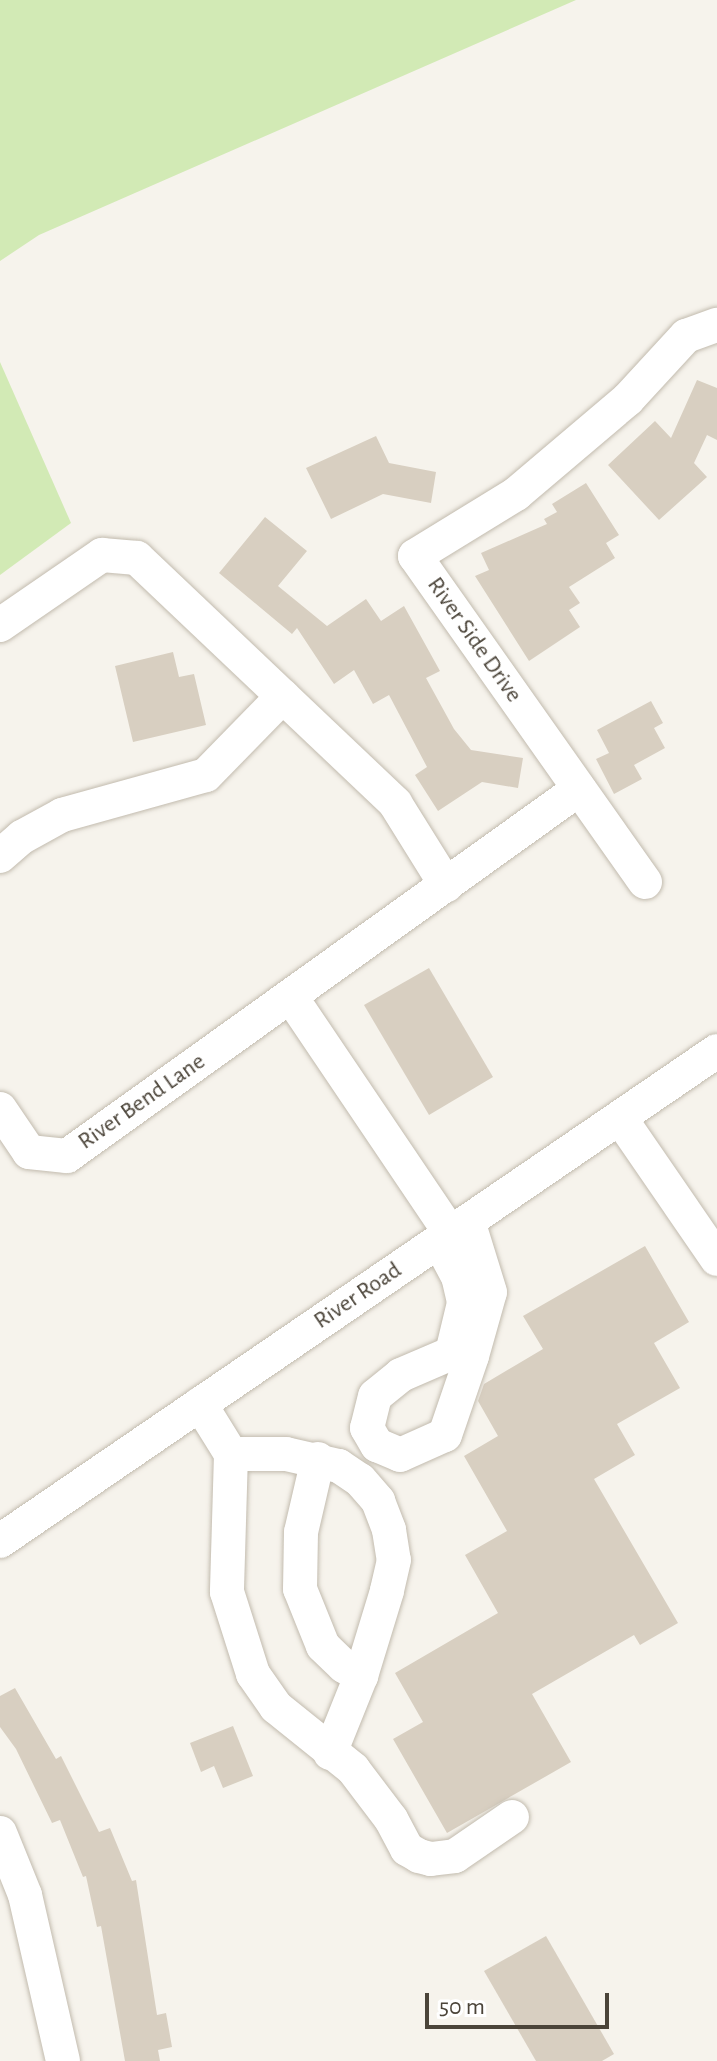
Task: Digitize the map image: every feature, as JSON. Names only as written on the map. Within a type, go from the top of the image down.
[{"type":"street","name":"River Side Drive","points":[[645,882],[415,556],[516,494],[628,399],[686,336],[717,325]]},
{"type":"street","points":[[0,625],[102,555],[137,558],[395,803],[446,885]]},
{"type":"street","points":[[0,856],[22,837],[62,815],[206,775],[283,696]]},
{"type":"street","name":"River Bend Lane","points":[[0,1109],[29,1152],[67,1156],[579,789]]},
{"type":"street","points":[[291,997],[452,1232],[490,1292],[445,1435],[400,1455],[377,1445],[367,1428],[375,1396],[401,1375],[452,1353],[464,1303],[452,1232]]},
{"type":"street","name":"River Road","points":[[0,1541],[717,1051]]},
{"type":"street","points":[[620,1118],[717,1259]]},
{"type":"street","points":[[200,1404],[231,1454],[227,1592],[253,1674],[276,1707],[353,1769],[391,1819],[407,1849],[419,1856],[431,1859],[455,1856],[512,1817]]},
{"type":"street","points":[[231,1454],[286,1454],[339,1466],[360,1480],[378,1501],[389,1530],[394,1560],[361,1676],[330,1753]]},
{"type":"street","points":[[318,1459],[301,1532],[300,1589],[323,1646],[344,1666],[361,1676]]},
{"type":"street","points":[[0,1833],[25,1895],[60,2059]]},
{"type":"green space","points":[[0,0],[576,0],[39,235],[0,261]]},
{"type":"green space","points":[[0,362],[71,523],[0,575]]},
{"type":"building","points":[[697,380],[717,388],[717,440],[707,435],[694,463],[707,477],[659,520],[608,465],[655,421],[671,438]]},
{"type":"building","points":[[376,436],[389,463],[436,472],[431,503],[383,494],[331,519],[306,468]]},
{"type":"building","points":[[586,483],[619,535],[606,543],[615,558],[569,587],[580,603],[569,610],[580,627],[529,661],[475,576],[489,570],[481,553],[547,524],[544,519],[557,512],[552,504]]},
{"type":"building","points":[[265,517],[307,551],[278,586],[327,626],[366,599],[381,621],[404,606],[440,671],[426,678],[454,729],[471,750],[523,758],[518,788],[482,782],[438,811],[415,775],[427,767],[389,695],[373,704],[354,670],[334,684],[297,628],[292,634],[219,573]]},
{"type":"building","points":[[173,652],[179,677],[194,674],[206,725],[133,742],[115,666]]},
{"type":"building","points":[[651,701],[663,723],[654,728],[665,748],[634,765],[642,779],[614,794],[596,759],[609,753],[597,730]]},
{"type":"building","points":[[429,968],[493,1077],[429,1115],[364,1005]]},
{"type":"building","points":[[645,1246],[689,1322],[654,1343],[680,1388],[617,1424],[635,1455],[594,1479],[678,1623],[640,1645],[634,1635],[532,1694],[571,1762],[447,1833],[393,1739],[423,1722],[395,1673],[498,1613],[465,1555],[507,1531],[464,1456],[498,1436],[478,1401],[484,1384],[543,1349],[523,1316]]},
{"type":"building","points":[[15,1688],[56,1759],[61,1756],[99,1832],[110,1828],[132,1881],[136,1880],[157,2015],[166,2013],[172,2047],[158,2050],[160,2061],[125,2061],[101,1926],[97,1927],[86,1876],[83,1877],[60,1820],[52,1823],[16,1749],[0,1727],[0,1696]]},
{"type":"building","points":[[233,1726],[253,1776],[223,1788],[214,1766],[201,1772],[190,1743]]},
{"type":"building","points":[[546,1936],[614,2054],[602,2061],[536,2061],[484,1971]]}]
